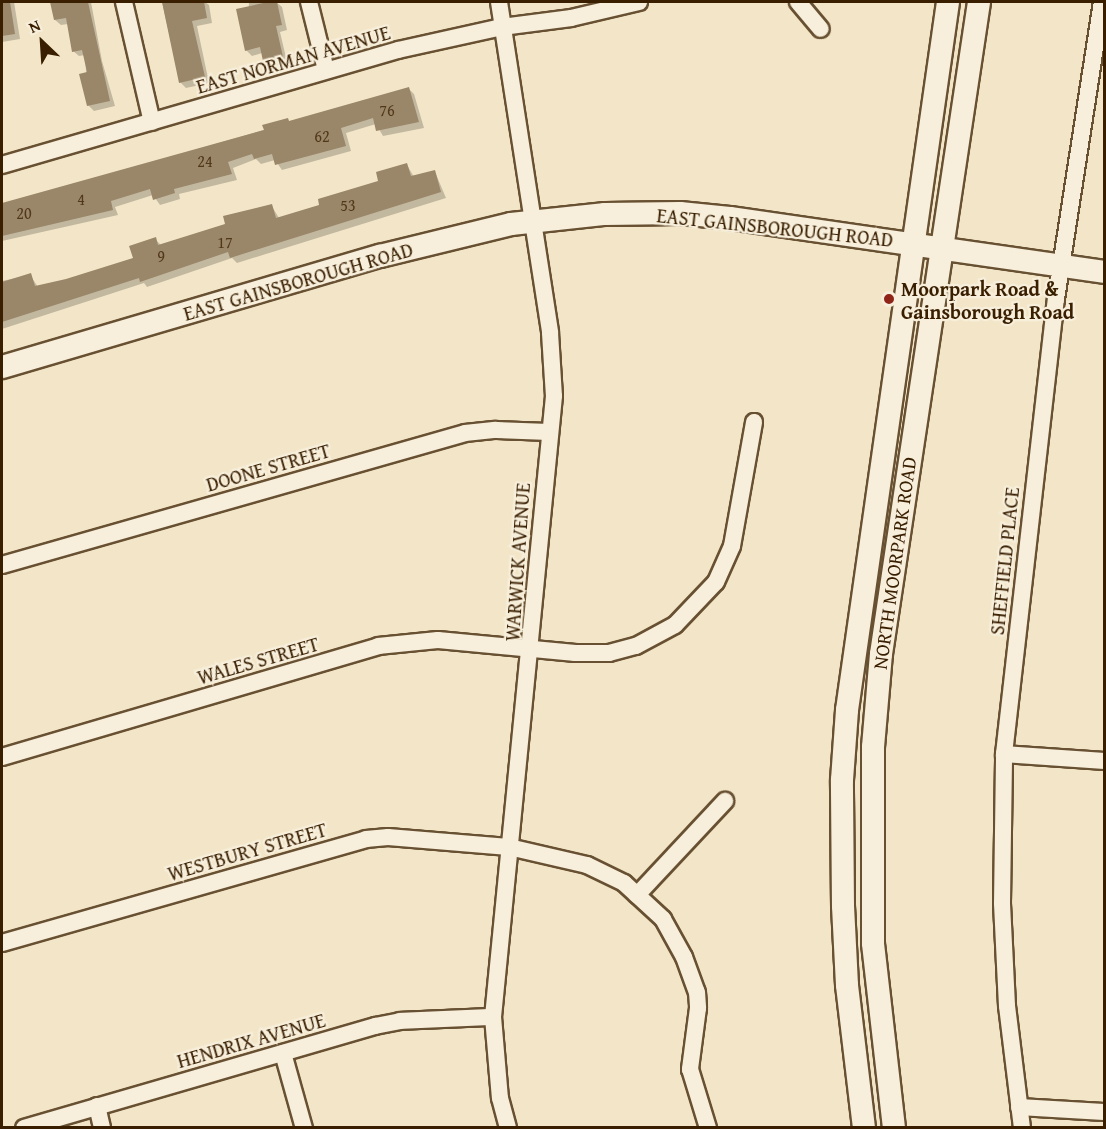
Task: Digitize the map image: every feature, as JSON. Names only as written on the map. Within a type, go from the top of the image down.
[{"type":"main road","name":"NORTH MOORPARK ROAD","points":[[864,1128],[847,985],[842,780],[850,674],[948,2]]},
{"type":"main road","name":"NORTH MOORPARK ROAD","points":[[894,1128],[873,943],[873,747],[880,654],[979,2]]},
{"type":"main road","name":"EAST GAINSBOROUGH ROAD","points":[[2,367],[380,256],[533,220],[680,213],[912,242],[1104,272]]},
{"type":"street","points":[[124,2],[152,122]]},
{"type":"street","points":[[309,2],[326,70]]},
{"type":"street","name":"WARWICK AVENUE","points":[[499,2],[550,333],[554,396],[536,558],[531,649],[493,1017],[494,1056],[508,1128]]},
{"type":"street","name":"EAST NORMAN AVENUE","points":[[2,165],[326,70],[502,27],[571,18],[639,2]]},
{"type":"street","points":[[798,2],[821,30]]},
{"type":"street","name":"SHEFFIELD PLACE","points":[[1022,1128],[1007,1006],[1002,915],[1004,753],[1061,266],[1102,2]]},
{"type":"street","name":"WALES STREET","points":[[2,757],[378,646],[438,640],[531,649],[609,653],[636,646],[675,625],[695,608],[716,582],[732,546],[754,422]]},
{"type":"street","name":"DOONE STREET","points":[[2,565],[465,433],[496,429],[549,432]]},
{"type":"street","points":[[1004,753],[1104,761]]},
{"type":"street","points":[[637,895],[725,801]]},
{"type":"street","name":"WESTBURY STREET","points":[[2,944],[366,839],[388,837],[509,847],[587,865],[624,883],[663,919],[697,992],[690,1069],[708,1128]]},
{"type":"street","name":"HENDRIX AVENUE","points":[[24,1128],[400,1021],[493,1017]]},
{"type":"street","points":[[283,1053],[304,1128]]},
{"type":"street","points":[[96,1106],[102,1128]]},
{"type":"street","points":[[1019,1107],[1104,1112]]},
{"type":"building","points":[[2,2],[10,2],[15,34],[2,36]]},
{"type":"building","points":[[50,2],[88,2],[110,101],[87,106],[79,74],[87,72],[82,50],[72,52],[66,18],[54,20]]},
{"type":"building","points":[[162,2],[204,2],[207,18],[192,21],[205,77],[179,83]]},
{"type":"building","points":[[277,2],[282,25],[276,26],[283,57],[263,61],[260,47],[245,51],[236,9]]},
{"type":"building","points":[[409,87],[419,122],[376,131],[373,118],[341,128],[346,146],[275,165],[272,154],[254,159],[252,154],[228,162],[232,174],[174,189],[175,193],[153,200],[150,189],[111,201],[113,210],[2,236],[2,203],[264,130],[262,125],[288,118],[289,121]]},
{"type":"building","points":[[407,163],[411,176],[435,170],[441,192],[230,258],[228,252],[140,282],[139,278],[2,322],[2,282],[31,273],[35,286],[66,279],[133,258],[129,246],[156,237],[158,245],[225,224],[223,216],[272,204],[276,218],[319,205],[318,199],[378,181],[376,172]]},
{"type":"place","name":"Moorpark Road & Gainsborough Road","points":[[889,299]]}]
